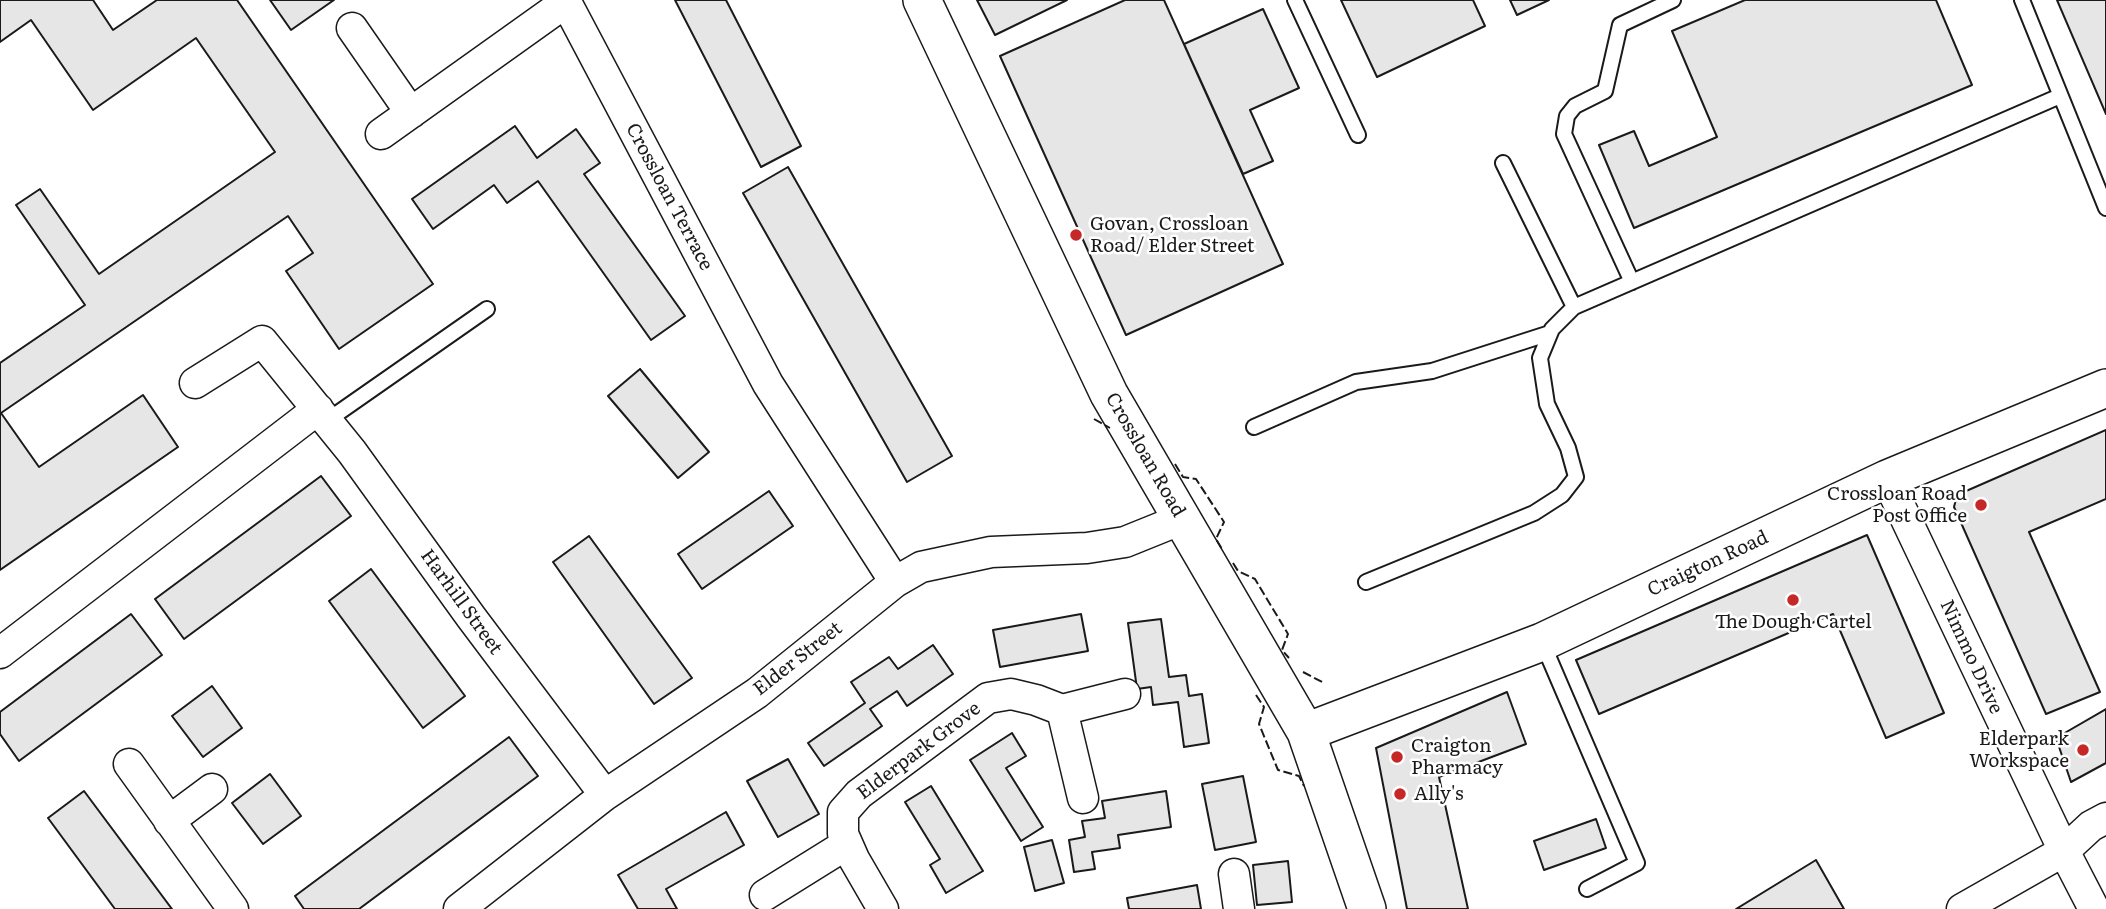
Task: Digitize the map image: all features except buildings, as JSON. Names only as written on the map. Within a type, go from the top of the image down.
[{"type":"street","name":"Crossloan Road","points":[[922,0],[1109,394],[1306,732],[1367,909]]},
{"type":"street","name":"Crossloan Terrace","points":[[381,134],[566,2],[768,384],[895,582]]},
{"type":"street","points":[[352,28],[411,113]]},
{"type":"street","name":"Harhill Street","points":[[195,383],[262,341],[323,414],[605,795]]},
{"type":"street","name":"Craigton Road","points":[[1306,732],[1542,642],[1887,479],[2106,388]]},
{"type":"street","points":[[0,653],[323,414]]},
{"type":"street","name":"Nimmo Drive","points":[[1887,479],[2094,909]]},
{"type":"street","name":"Elder Street","points":[[459,909],[605,795],[757,692],[895,582],[921,567],[991,552],[1087,548],[1125,542],[1182,519]]},
{"type":"street","name":"Elderpark Grove","points":[[883,909],[844,834],[843,812],[859,794],[988,698],[1011,694],[1062,710]]},
{"type":"street","points":[[1083,798],[1062,710],[1125,694]]},
{"type":"street","points":[[129,764],[233,909]]},
{"type":"street","points":[[169,821],[212,789]]},
{"type":"street","points":[[1962,909],[2064,851],[2091,826],[2106,818]]},
{"type":"street","points":[[765,895],[847,844]]},
{"type":"street","points":[[1234,874],[1239,909]]},
{"type":"lane","points":[[1295,0],[1358,135]]},
{"type":"lane","points":[[1632,282],[1564,134],[1567,116],[1575,106],[1605,91],[1620,25],[1673,0]]},
{"type":"lane","points":[[2022,0],[2106,208]]},
{"type":"lane","points":[[1366,582],[1534,513],[1562,495],[1576,477],[1568,448],[1547,404],[1540,358],[1550,333],[1574,307],[2060,96]]},
{"type":"lane","points":[[1503,163],[1574,307]]},
{"type":"lane","points":[[323,414],[487,309]]},
{"type":"lane","points":[[1254,427],[1356,382],[1432,371],[1550,333]]},
{"type":"lane","points":[[1542,642],[1637,863],[1587,889]]},
{"type":"fence","points":[[1094,419],[1110,428]]},
{"type":"fence","points":[[1175,464],[1183,477],[1196,479],[1224,522],[1216,539],[1222,549]]},
{"type":"fence","points":[[1233,563],[1238,571],[1255,579],[1288,634],[1282,650],[1289,658]]},
{"type":"fence","points":[[1303,672],[1324,683]]},
{"type":"fence","points":[[1256,695],[1264,707],[1259,724],[1278,770],[1299,776],[1304,786]]},
{"type":"place","name":"Govan, Crossloan Road/ Elder Street","points":[[1076,235]]},
{"type":"place","name":"Crossloan Road Post Office","points":[[1981,505]]},
{"type":"place","name":"The Dough Cartel","points":[[1793,600]]},
{"type":"place","name":"Elderpark Workspace","points":[[2083,750]]},
{"type":"place","name":"Craigton Pharmacy","points":[[1397,757]]},
{"type":"place","name":"Ally's","points":[[1400,794]]}]
